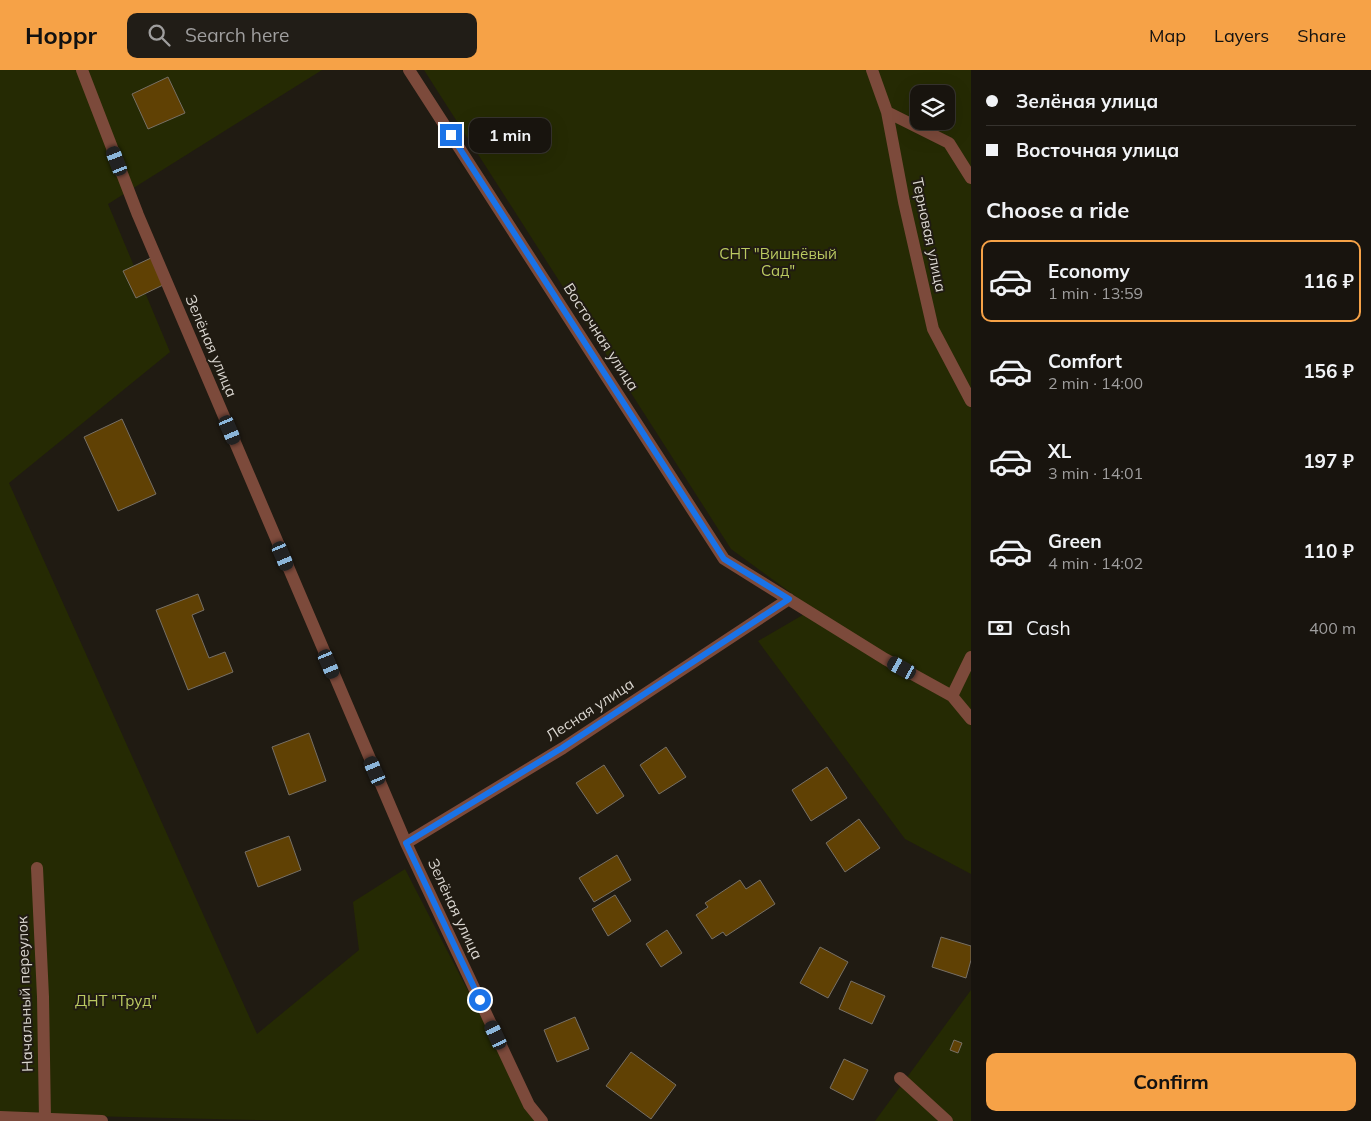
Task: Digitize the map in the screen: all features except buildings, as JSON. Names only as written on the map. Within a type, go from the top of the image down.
[{"type":"street","name":"Зелёная улица","points":[[82,70],[138,215],[406,843],[529,1105],[542,1121]]},
{"type":"street","name":"Восточная улица","points":[[408,70],[724,559],[885,659],[952,696]]},
{"type":"street","name":"Терновая улица","points":[[872,70],[887,112],[904,202],[933,329],[971,401]]},
{"type":"street","points":[[887,112],[949,143],[971,178]]},
{"type":"street","name":"Лесная улица","points":[[406,843],[562,748],[789,599]]},
{"type":"street","points":[[971,657],[952,696],[971,719]]},
{"type":"street","name":"Начальный переулок","points":[[36,868],[43,996],[45,1119]]},
{"type":"street","points":[[900,1078],[947,1121]]},
{"type":"street","points":[[0,1117],[102,1121]]},
{"type":"green space","name":"ДНТ \"Труд\"","points":[[0,70],[322,70],[108,204],[170,352],[9,483],[257,1034],[359,950],[353,902],[405,869],[512,1076],[545,1121],[302,1121],[0,1114]]},
{"type":"green space","name":"СНТ \"Вишнёвый Сад\"","points":[[424,70],[971,70],[971,874],[905,839],[758,641],[813,609],[731,549]]},
{"type":"green space","points":[[971,990],[971,1121],[875,1121]]},
{"type":"route","points":[[451,135],[724,559],[789,599],[562,748],[406,843],[480,1000]]}]
